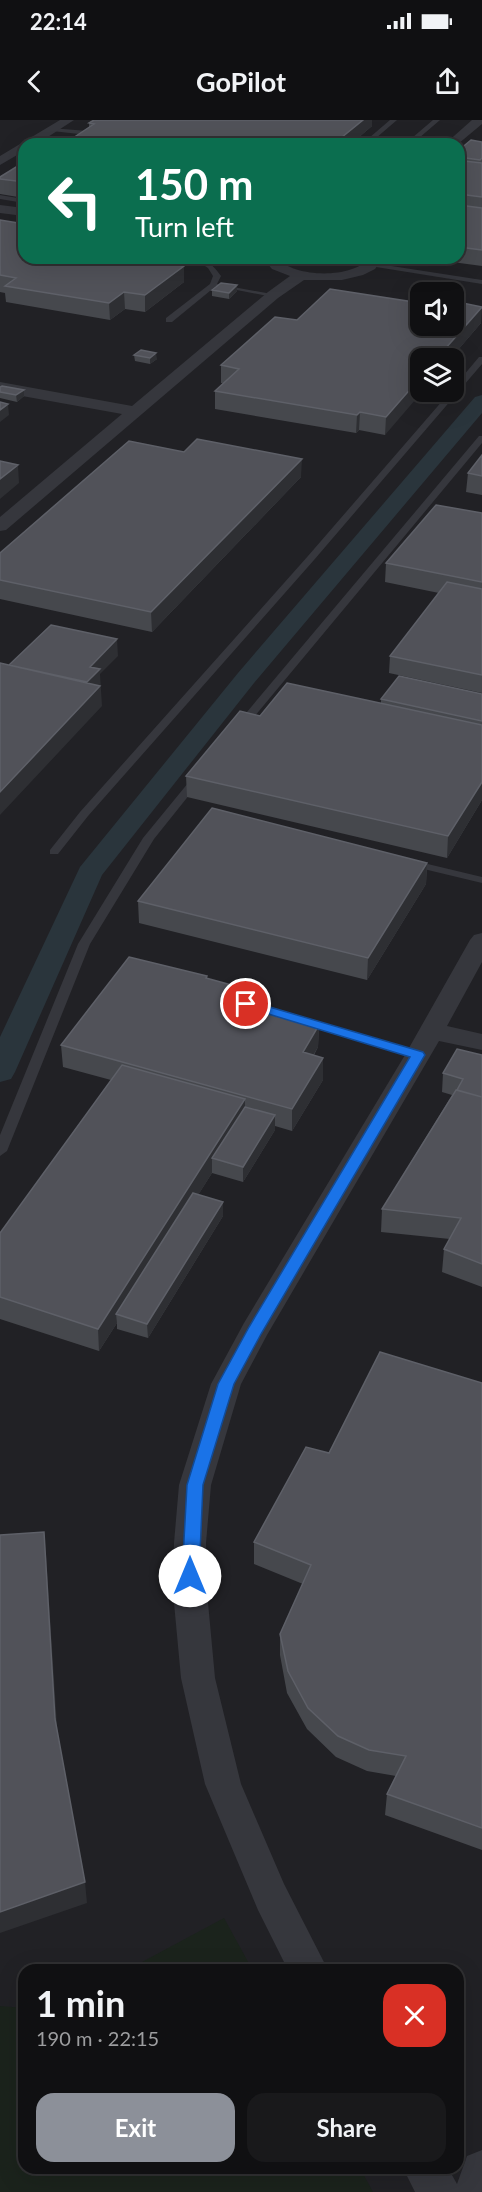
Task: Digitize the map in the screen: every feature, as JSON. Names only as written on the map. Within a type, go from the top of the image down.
[{"type":"street","points":[[38,138],[68,120]]},
{"type":"street","points":[[458,138],[479,120]]},
{"type":"street","points":[[0,161],[18,150]]},
{"type":"street","points":[[0,209],[18,211]]},
{"type":"street","points":[[273,264],[280,269],[318,277],[351,274],[370,264]]},
{"type":"street","points":[[0,526],[273,295],[302,275]]},
{"type":"street","points":[[0,387],[136,412]]},
{"type":"street","points":[[306,1964],[271,1897],[223,1785],[198,1678],[190,1592],[190,1543],[195,1485],[226,1384],[254,1331],[482,940]]},
{"type":"street","points":[[424,1043],[482,1042]]},
{"type":"street","points":[[475,2192],[482,2171]]},
{"type":"street","points":[[428,2174],[439,2192]]},
{"type":"lane","points":[[372,138],[394,120]]},
{"type":"lane","points":[[415,138],[437,120]]},
{"type":"lane","points":[[52,129],[88,133]]},
{"type":"lane","points":[[80,138],[95,129]]},
{"type":"lane","points":[[0,197],[18,200]]},
{"type":"lane","points":[[169,320],[213,285],[217,276],[206,264]]},
{"type":"lane","points":[[385,264],[482,282]]},
{"type":"lane","points":[[213,285],[273,295]]},
{"type":"lane","points":[[54,852],[84,814],[311,558],[482,359]]},
{"type":"lane","points":[[232,737],[431,508],[482,438]]},
{"type":"lane","points":[[0,1151],[84,944],[149,838],[202,773]]},
{"type":"lane","points":[[400,860],[482,880]]},
{"type":"lane","points":[[246,1004],[424,1043]]},
{"type":"shaded area","points":[[0,120],[482,120],[482,2192],[0,2192]]},
{"type":"shaded area","points":[[224,1918],[249,1964],[138,1964]]},
{"type":"shaded area","points":[[0,2006],[18,2008],[18,2174],[363,2174],[373,2192],[0,2192]]},
{"type":"building","points":[[94,120],[363,120],[341,138],[73,138],[94,124],[89,123]]},
{"type":"building","points":[[471,140],[482,142],[482,158],[480,160],[465,158],[465,145]]},
{"type":"building","points":[[465,161],[482,163],[482,197],[465,195]]},
{"type":"building","points":[[18,166],[18,181],[0,179]]},
{"type":"building","points":[[465,206],[482,208],[482,250],[465,248]]},
{"type":"building","points":[[0,220],[18,223],[18,264],[170,264],[184,266],[145,295],[124,292],[109,303],[5,286],[16,278],[0,275]]},
{"type":"building","points":[[221,283],[237,285],[229,293],[212,290]]},
{"type":"building","points":[[330,289],[410,301],[410,336],[456,336],[446,348],[410,348],[410,389],[386,417],[360,412],[357,415],[215,391],[239,369],[221,365],[275,317],[297,320]]},
{"type":"building","points":[[464,303],[482,307],[464,327]]},
{"type":"building","points":[[141,350],[156,353],[150,358],[134,355]]},
{"type":"building","points":[[2,386],[24,390],[16,395],[0,392]]},
{"type":"building","points":[[0,402],[8,404],[0,410]]},
{"type":"building","points":[[197,439],[302,459],[151,612],[0,580],[0,553],[129,441],[184,452]]},
{"type":"building","points":[[482,455],[482,476],[468,473]]},
{"type":"building","points":[[0,461],[18,465],[0,479]]},
{"type":"building","points":[[436,505],[482,513],[482,582],[386,563]]},
{"type":"building","points":[[447,582],[482,589],[482,675],[390,656]]},
{"type":"building","points":[[51,625],[117,639],[90,667],[100,669],[87,682],[9,665]]},
{"type":"building","points":[[0,663],[100,686],[0,792]]},
{"type":"building","points":[[399,676],[482,694],[482,721],[381,699]]},
{"type":"building","points":[[287,683],[482,725],[482,782],[448,836],[186,776],[240,711],[260,716]]},
{"type":"building","points":[[212,808],[427,863],[368,958],[138,901]]},
{"type":"building","points":[[129,957],[207,976],[206,978],[235,986],[225,1000],[319,1025],[303,1052],[323,1058],[292,1109],[61,1045]]},
{"type":"building","points":[[457,1049],[482,1055],[482,1097],[457,1090],[463,1079],[443,1073]]},
{"type":"building","points":[[122,1065],[245,1099],[98,1329],[0,1297],[0,1233]]},
{"type":"building","points":[[456,1090],[482,1097],[482,1264],[444,1249],[461,1218],[382,1209]]},
{"type":"building","points":[[245,1107],[275,1115],[243,1167],[212,1158]]},
{"type":"building","points":[[193,1193],[223,1202],[147,1324],[116,1314]]},
{"type":"building","points":[[380,1352],[482,1383],[482,1828],[387,1794],[406,1756],[369,1750],[338,1736],[308,1708],[288,1671],[280,1634],[311,1565],[254,1542],[306,1447],[329,1453]]},
{"type":"building","points":[[44,1532],[55,1719],[85,1882],[0,1912],[0,1535]]},
{"type":"waterway","points":[[0,1072],[89,873],[246,678],[482,401]]},
{"type":"route","points":[[190,1576],[190,1543],[195,1485],[226,1384],[254,1331],[418,1055],[246,1004]]}]
